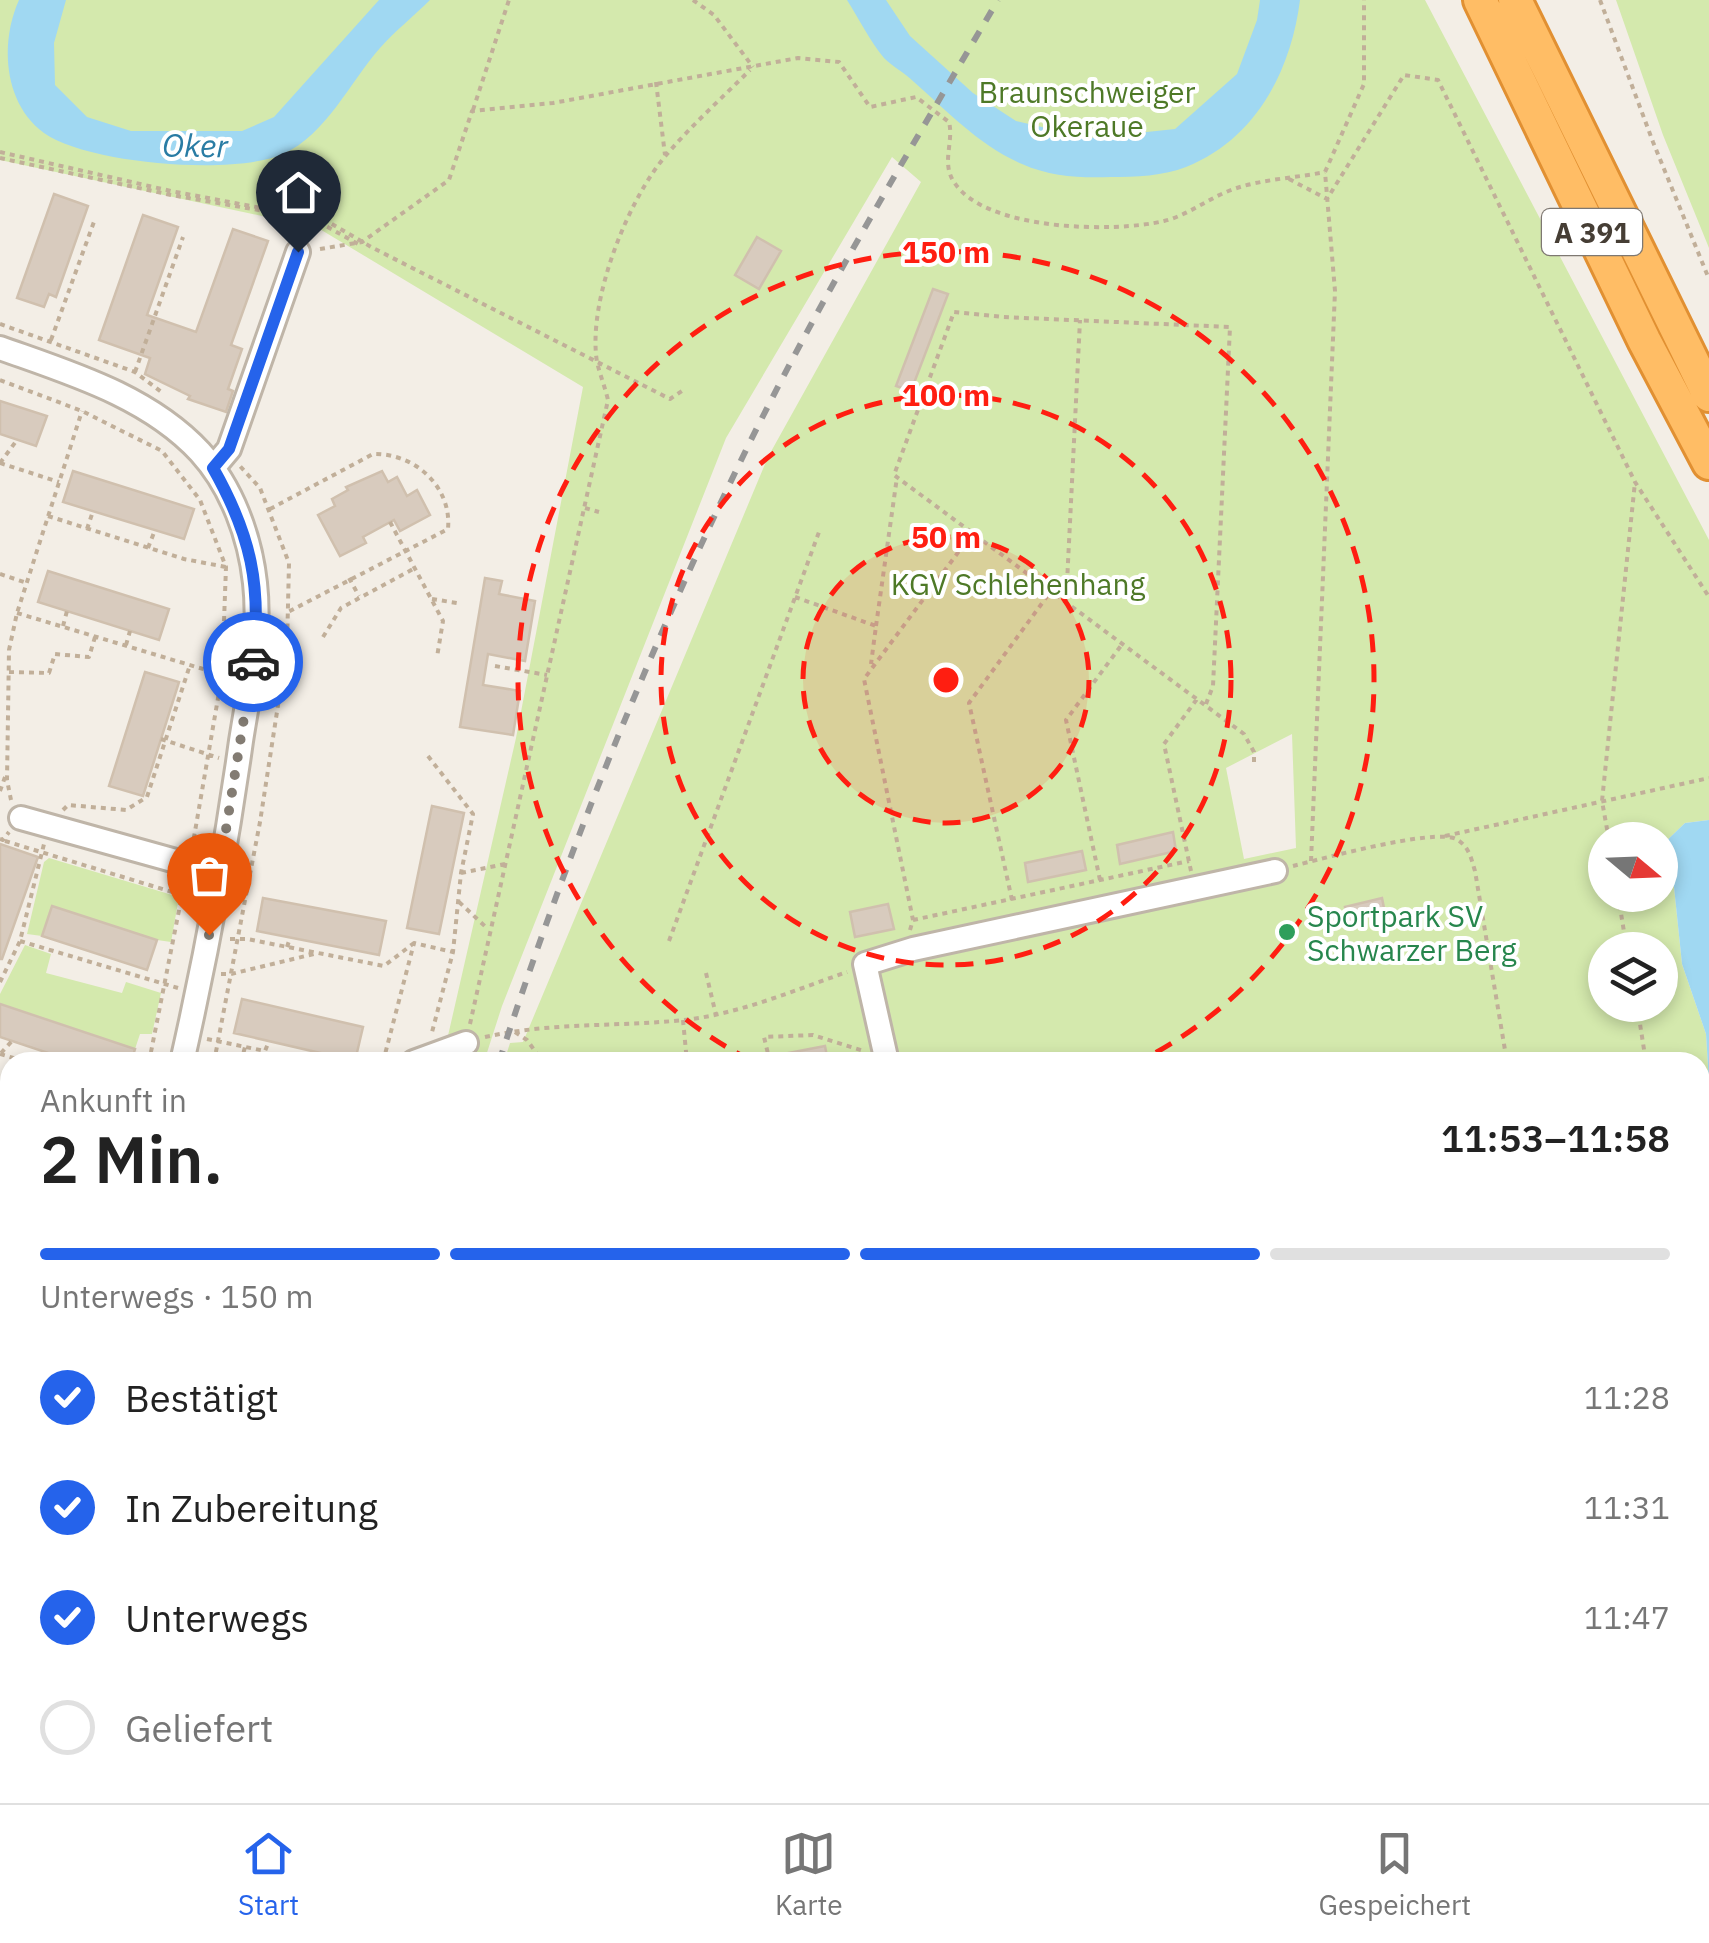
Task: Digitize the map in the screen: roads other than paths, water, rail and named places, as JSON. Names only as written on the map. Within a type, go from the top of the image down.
[{"type":"highway","name":"A 391","points":[[1480,0],[1644,340],[1709,463]]},
{"type":"highway","name":"A 391","points":[[1515,0],[1709,395]]},
{"type":"street","points":[[213,468],[229,449],[298,252]]},
{"type":"street","points":[[0,348],[90,382],[152,412],[182,434],[213,468],[244,529],[252,559],[257,608],[251,680],[220,873],[184,1052]]},
{"type":"street","points":[[16,809],[49,826],[220,873]]},
{"type":"street","points":[[884,1052],[865,964],[914,949],[1275,871]]},
{"type":"street","points":[[442,1052],[466,1043]]},
{"type":"water","name":"Oker","points":[[19,0],[66,0],[54,43],[55,85],[87,117],[131,131],[242,131],[274,117],[379,0],[430,0],[380,48],[325,121],[298,145],[260,161],[197,165],[126,159],[65,144],[44,133],[20,105],[9,71],[9,34]]},
{"type":"water","points":[[847,0],[886,0],[910,36],[973,93],[1016,121],[1090,138],[1175,129],[1237,74],[1257,20],[1260,0],[1300,0],[1278,77],[1266,100],[1232,139],[1211,155],[1177,170],[1100,177],[1044,172],[992,148],[884,58]]},
{"type":"water","points":[[1709,820],[1709,1052],[1682,964],[1677,912],[1678,830],[1685,823]]},
{"type":"railway","points":[[502,1052],[553,904],[613,748],[713,519],[838,275],[998,0]]},
{"type":"place","name":"Sportpark SV Schwarzer Berg","points":[[1287,932]]},
{"type":"park label","name":"Braunschweiger Okeraue","points":[[1087,108]]},
{"type":"park label","name":"KGV Schlehenhang","points":[[1018,583]]}]
